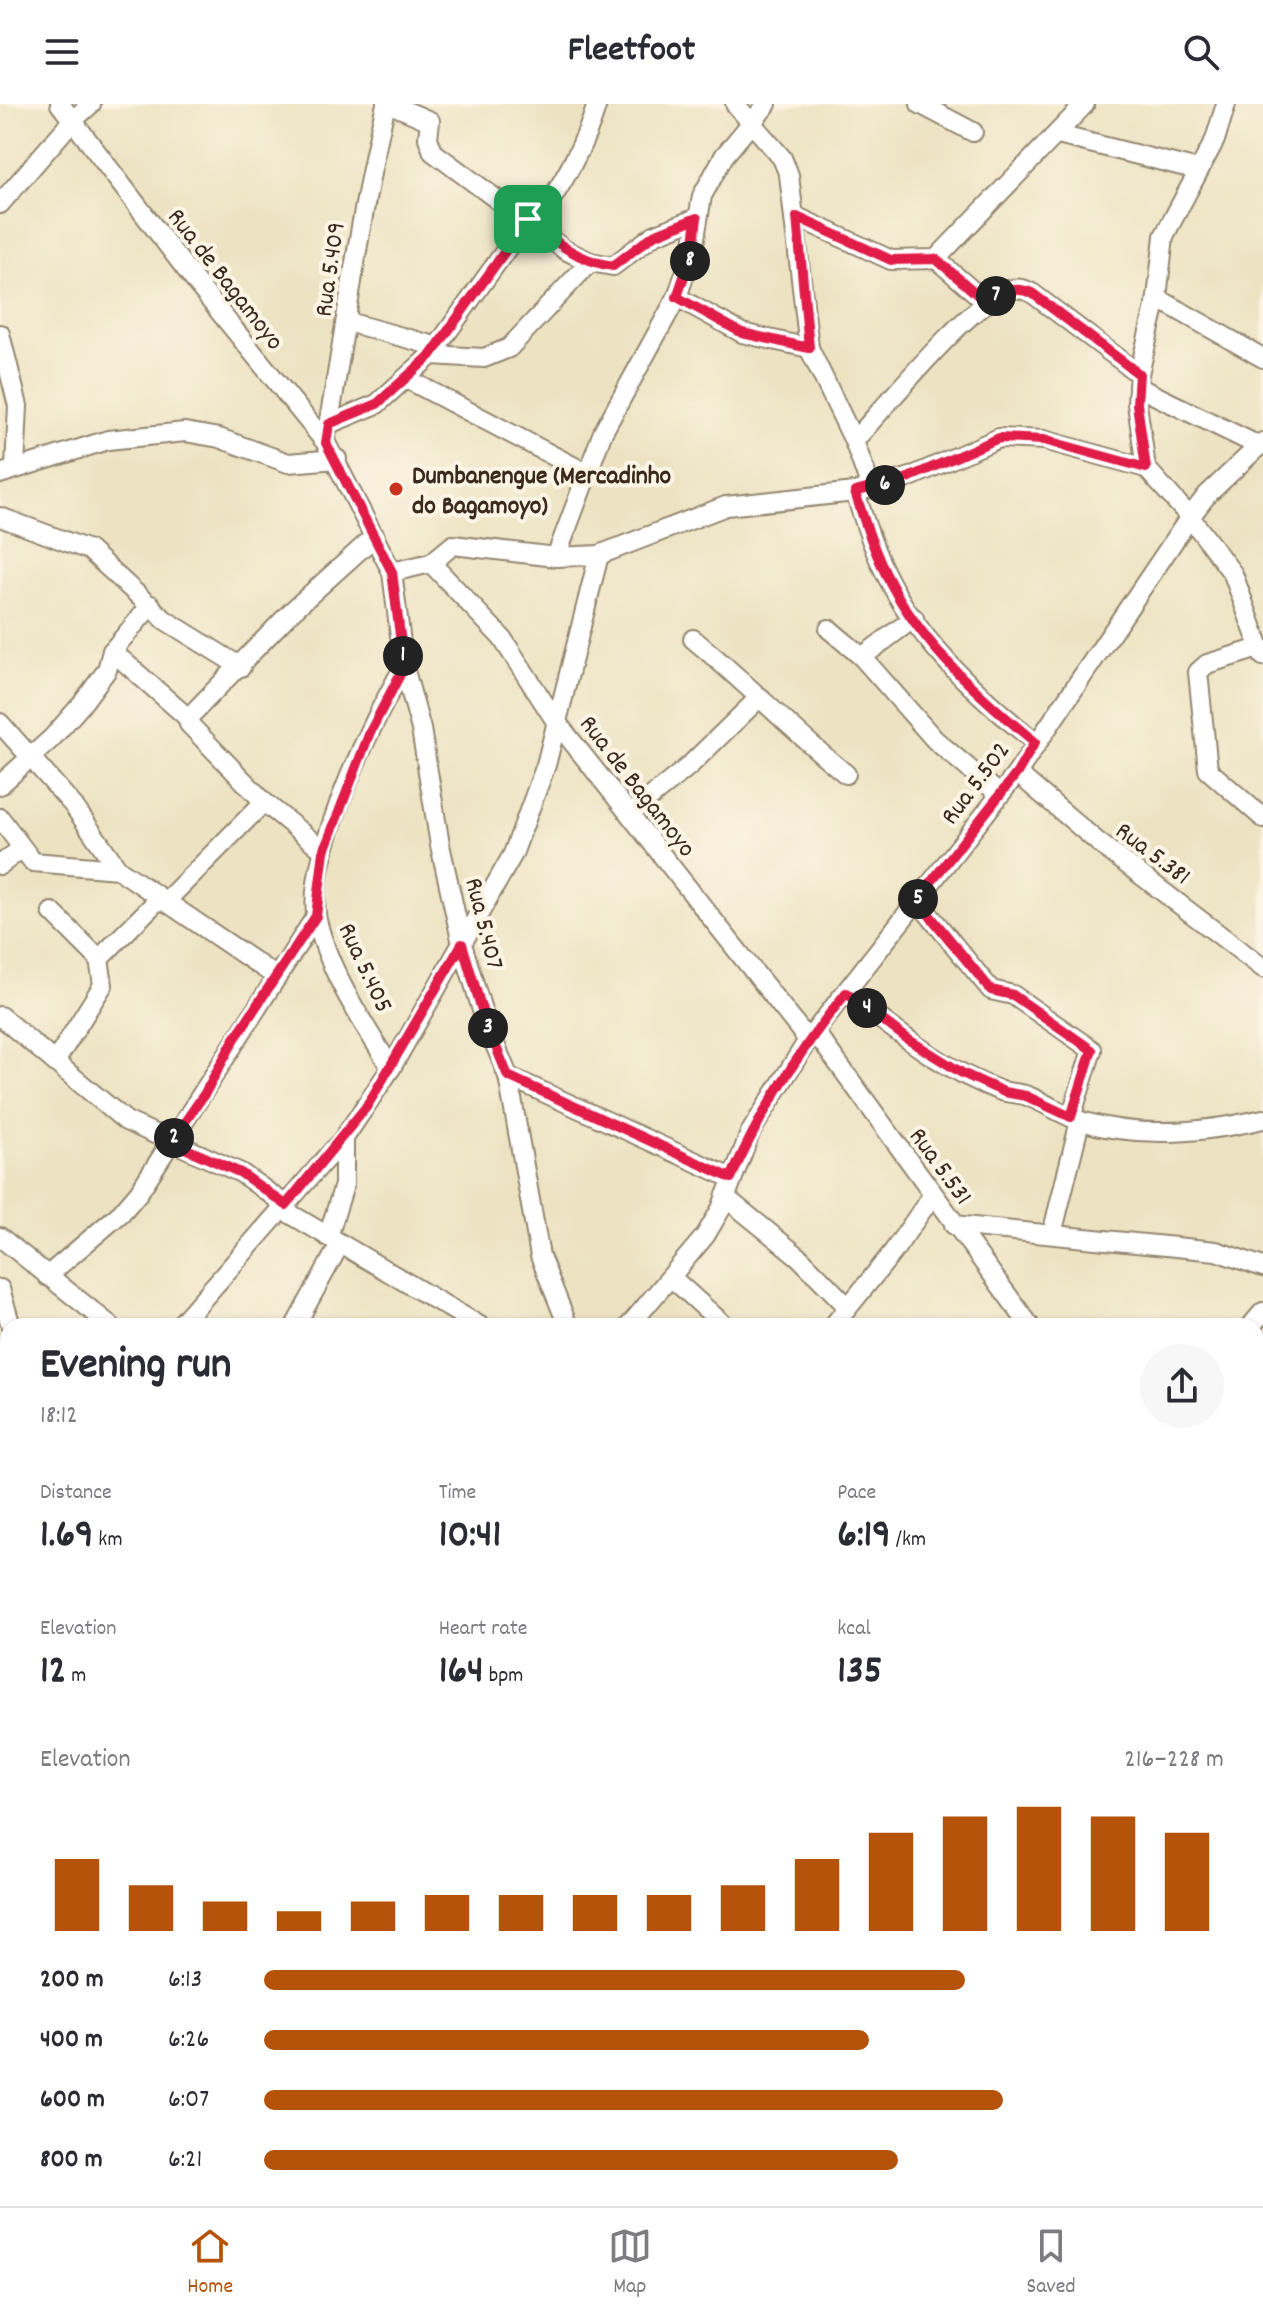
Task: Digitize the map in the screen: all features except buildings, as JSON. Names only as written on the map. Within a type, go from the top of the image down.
[{"type":"street","name":"Rua de Bagamoyo","points":[[60,104],[327,434],[392,572]]},
{"type":"street","points":[[0,204],[72,121],[91,104]]},
{"type":"street","points":[[388,104],[430,121],[428,138],[433,152],[528,219],[565,250],[590,262],[613,266],[654,235],[697,218]]},
{"type":"street","name":"Rua 5.409","points":[[327,434],[348,322],[366,185],[388,104]]},
{"type":"street","points":[[327,434],[377,404],[435,351],[528,219],[538,218],[561,188],[573,157],[590,127],[597,104]]},
{"type":"street","points":[[735,104],[782,158],[789,175],[797,217],[809,348],[854,441],[863,490],[892,586],[952,667],[1035,742]]},
{"type":"street","points":[[556,557],[603,432],[677,297],[693,250],[702,196],[711,178],[767,104]]},
{"type":"street","points":[[920,104],[973,132]]},
{"type":"street","points":[[936,259],[1085,104]]},
{"type":"street","points":[[1146,468],[1137,404],[1139,380],[1157,298],[1164,236],[1215,140],[1226,104]]},
{"type":"street","points":[[1058,135],[1198,170]]},
{"type":"street","points":[[797,217],[891,260],[936,259],[987,303]]},
{"type":"street","points":[[348,322],[435,351],[484,358],[509,348],[590,262]]},
{"type":"street","points":[[854,441],[953,332],[987,303],[1008,290],[1020,288],[1032,293],[1139,380],[1261,444]]},
{"type":"street","points":[[677,297],[742,333],[809,348]]},
{"type":"street","points":[[1157,298],[1263,358]]},
{"type":"street","points":[[0,334],[18,406],[8,471],[108,440],[185,432],[219,438],[288,463],[337,459]]},
{"type":"street","points":[[407,379],[586,473]]},
{"type":"street","points":[[392,572],[431,563],[453,545],[556,557],[599,555],[726,506],[863,490],[908,478],[999,438],[1044,440],[1146,468],[1190,517],[1233,574],[1261,652],[1207,664],[1198,672],[1208,770],[1263,818]]},
{"type":"street","name":"Rua 5.502","points":[[636,1318],[705,1236],[725,1197],[750,1133],[811,1036],[1017,773],[1035,742],[1190,517],[1207,495],[1261,444]]},
{"type":"street","points":[[0,517],[79,544],[101,558],[199,644],[241,667]]},
{"type":"street","points":[[188,718],[241,667],[292,611],[375,536]]},
{"type":"street","points":[[186,1318],[344,1138],[391,1068],[513,854],[546,765],[599,555]]},
{"type":"street","name":"Rua de Bagamoyo","points":[[431,563],[502,638],[555,720],[811,1036]]},
{"type":"street","name":"Rua 5.407","points":[[392,572],[404,667],[421,729],[437,831],[462,944],[485,1020],[508,1076],[537,1242],[565,1318]]},
{"type":"street","points":[[0,785],[81,705],[107,670],[112,651],[151,605]]},
{"type":"street","points":[[862,657],[914,618]]},
{"type":"street","points":[[829,629],[862,657],[935,740],[999,794]]},
{"type":"street","points":[[693,639],[760,697],[799,737],[846,774]]},
{"type":"street","points":[[112,651],[188,718],[189,724],[264,802],[324,851]]},
{"type":"street","name":"Rua 5.405","points":[[391,1068],[327,954],[316,916],[324,851],[370,732],[404,667]]},
{"type":"street","points":[[630,814],[701,756],[760,697]]},
{"type":"street","points":[[0,723],[73,805],[118,869],[277,977]]},
{"type":"street","name":"Rua 5.381","points":[[1017,773],[1099,843],[1261,963]]},
{"type":"street","points":[[99,959],[264,802]]},
{"type":"street","points":[[0,818],[21,849],[35,862],[118,869]]},
{"type":"street","points":[[0,865],[21,849]]},
{"type":"street","points":[[917,900],[991,990],[1013,995],[1092,1050],[1052,1234]]},
{"type":"street","points":[[52,912],[99,959],[101,993],[55,1062]]},
{"type":"street","points":[[47,1276],[121,1213],[171,1142],[316,916]]},
{"type":"street","points":[[846,993],[909,1040],[962,1073],[1004,1092],[1026,1096],[1075,1119],[1150,1134],[1263,1119]]},
{"type":"street","points":[[0,1016],[104,1107],[126,1121],[241,1173],[284,1207],[334,1240],[466,1318]]},
{"type":"street","name":"Rua 5.531","points":[[811,1036],[1024,1318]]},
{"type":"street","points":[[508,1076],[731,1178]]},
{"type":"street","points":[[299,1318],[334,1240],[344,1185],[344,1138]]},
{"type":"street","points":[[839,1318],[893,1252],[932,1196]]},
{"type":"street","points":[[725,1197],[799,1257],[848,1307]]},
{"type":"street","points":[[954,1225],[1216,1251],[1263,1267]]},
{"type":"street","points":[[0,1237],[101,1318]]},
{"type":"street","points":[[672,1278],[716,1318]]},
{"type":"street","points":[[0,1289],[9,1318]]},
{"type":"place","name":"Dumbanengue (Mercadinho do Bagamoyo)","points":[[396,489]]},
{"type":"route","points":[[797,217],[900,263],[936,259],[987,303],[1008,290],[1020,288],[1032,293],[1139,374],[1137,404],[1146,468],[1044,440],[999,438],[908,478],[855,492],[874,548],[892,586],[914,618],[952,667],[997,712],[1035,742],[1017,773],[917,900],[991,990],[1013,995],[1092,1050],[1071,1117],[1026,1096],[1004,1092],[962,1073],[909,1040],[846,993],[808,1040],[750,1133],[731,1178],[508,1076],[485,1020],[462,944],[367,1106],[344,1138],[286,1205],[241,1173],[171,1142],[316,916],[324,851],[338,811],[370,732],[404,667],[392,572],[337,459],[326,443],[329,424],[377,404],[394,392],[431,355],[457,323],[528,219],[565,250],[590,262],[613,266],[654,235],[697,218],[693,250],[677,297],[742,333],[809,348],[797,217]]}]
